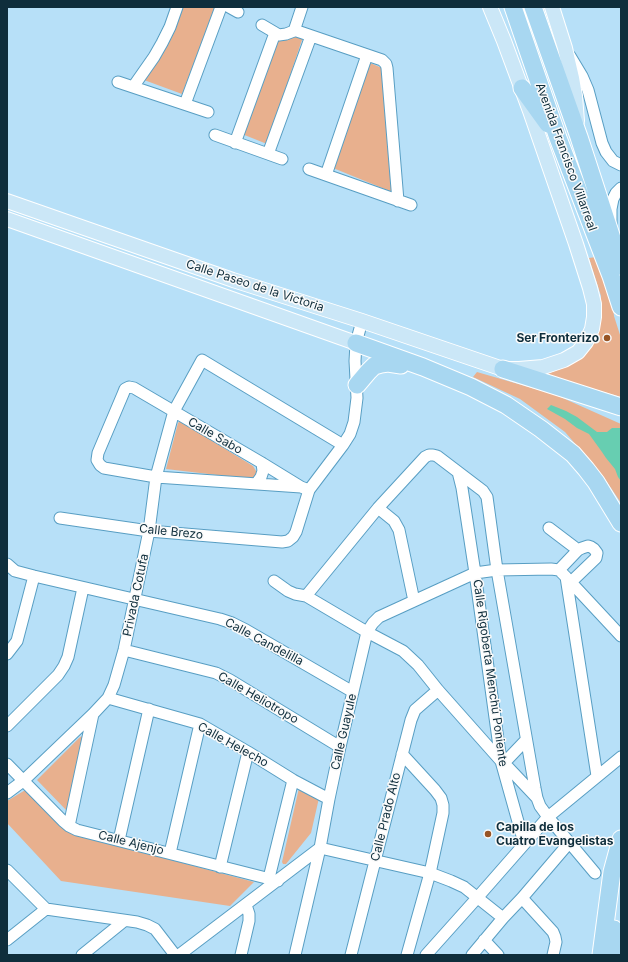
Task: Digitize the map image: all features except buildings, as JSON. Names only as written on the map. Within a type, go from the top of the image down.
[{"type":"highway","name":"Avenida Francisco Villarreal","points":[[512,7],[558,138],[611,276],[621,307]]},
{"type":"highway","name":"Avenida Francisco Villarreal","points":[[533,7],[579,138],[621,266]]},
{"type":"highway","points":[[522,88],[558,138]]},
{"type":"highway","points":[[356,343],[423,367],[471,387],[506,405],[541,429],[573,454],[596,482],[621,523]]},
{"type":"highway","points":[[357,386],[374,366],[388,363],[423,367]]},
{"type":"highway","points":[[503,369],[621,406]]},
{"type":"highway","points":[[601,955],[612,872],[620,842]]},
{"type":"highway","points":[[613,955],[620,842]]},
{"type":"main road","name":"Calle Paseo de la Victoria","points":[[7,200],[226,277],[503,369],[543,367],[564,360],[578,352],[586,342],[592,329],[594,304],[576,244],[522,88],[490,7]]},
{"type":"main road","points":[[552,7],[565,48],[575,96],[579,138]]},
{"type":"main road","name":"Calle Paseo de la Victoria","points":[[7,219],[356,343]]},
{"type":"street","points":[[133,87],[162,43],[170,27],[177,7]]},
{"type":"street","points":[[185,104],[221,7]]},
{"type":"street","points":[[294,31],[301,7]]},
{"type":"street","points":[[262,25],[275,33],[282,35],[294,31],[311,36],[382,60],[386,64],[388,68],[398,201]]},
{"type":"street","points":[[235,143],[275,33]]},
{"type":"street","points":[[268,154],[311,36]]},
{"type":"street","points":[[565,48],[582,76],[588,90],[602,143],[606,152],[613,161],[621,165]]},
{"type":"street","points":[[326,175],[367,55]]},
{"type":"street","points":[[118,82],[208,112]]},
{"type":"street","points":[[215,135],[282,159]]},
{"type":"street","points":[[309,169],[412,205]]},
{"type":"street","points":[[610,232],[613,199],[621,188]]},
{"type":"street","points":[[156,477],[305,489],[343,445],[350,434],[356,411],[356,343],[362,321]]},
{"type":"street","name":"Privada Cotufa","points":[[7,793],[23,781],[94,714],[108,698],[114,686],[124,650],[149,531],[156,477],[174,411],[202,360],[343,445]]},
{"type":"street","name":"Calle Sabo","points":[[156,477],[104,468],[100,465],[98,460],[98,453],[125,389],[129,387],[134,388],[174,411],[305,489]]},
{"type":"street","name":"Calle Rigoberta Menchú Poniente","points":[[306,596],[378,508],[425,457],[433,454],[437,456],[484,491],[488,497],[497,570],[537,798],[540,806],[548,817],[595,873]]},
{"type":"street","points":[[256,484],[261,477],[262,463]]},
{"type":"street","name":"Calle Rigoberta Menchú Poniente","points":[[458,472],[462,488],[503,762],[524,844]]},
{"type":"street","name":"Calle Brezo","points":[[60,518],[149,531],[282,542],[288,541],[296,532],[305,489]]},
{"type":"street","points":[[378,508],[394,521],[399,530],[414,601]]},
{"type":"street","points":[[549,528],[578,550]]},
{"type":"street","points":[[565,576],[596,558],[597,553],[591,547],[585,547],[578,550],[565,576],[597,776]]},
{"type":"street","points":[[7,579],[11,568]]},
{"type":"street","name":"Calle Candelilla","points":[[11,568],[34,576],[232,623],[353,692]]},
{"type":"street","name":"Calle Guayule","points":[[294,955],[320,848],[329,798],[353,692],[368,632],[373,623],[379,617],[475,573],[497,570],[551,568],[565,576]]},
{"type":"street","points":[[7,654],[17,641],[34,576]]},
{"type":"street","points":[[565,576],[621,636]]},
{"type":"street","points":[[274,581],[288,591],[306,596],[368,632],[403,650],[415,661],[438,690],[537,798]]},
{"type":"street","points":[[7,726],[58,675],[64,666],[68,657],[83,588]]},
{"type":"street","name":"Calle Heliotropo","points":[[124,650],[216,673],[340,747]]},
{"type":"street","name":"Calle Prado Alto","points":[[350,955],[411,720],[415,710],[438,690]]},
{"type":"street","name":"Calle Helecho","points":[[108,698],[200,724],[293,780],[329,798]]},
{"type":"street","points":[[119,840],[149,709]]},
{"type":"street","points":[[69,826],[94,714]]},
{"type":"street","points":[[170,853],[200,724]]},
{"type":"street","points":[[503,762],[526,740]]},
{"type":"street","points":[[220,867],[248,752]]},
{"type":"street","points":[[402,754],[435,790],[441,798],[443,805],[443,813],[430,873],[407,955]]},
{"type":"street","points":[[426,955],[478,898],[548,817],[621,757]]},
{"type":"street","name":"Calle Ajenjo","points":[[7,764],[69,826],[77,830],[273,880]]},
{"type":"street","points":[[273,880],[293,780]]},
{"type":"street","points":[[472,955],[502,918],[522,898],[569,843]]},
{"type":"street","points":[[179,955],[246,905],[273,880],[320,848],[430,873],[451,881],[464,887],[502,918]]},
{"type":"street","points":[[7,870],[46,909],[137,922],[147,925],[155,929],[175,955]]},
{"type":"street","points":[[522,898],[553,932],[556,942],[553,955]]},
{"type":"street","points":[[241,955],[249,921],[249,914],[246,905]]},
{"type":"street","points":[[7,940],[46,909]]},
{"type":"street","points":[[82,955],[124,921]]},
{"type":"street","points":[[484,940],[498,955]]},
{"type":"shaded area","points":[[182,7],[215,7],[182,94],[144,80]]},
{"type":"shaded area","points":[[277,37],[303,37],[267,144],[242,134]]},
{"type":"shaded area","points":[[368,62],[382,68],[392,192],[333,168]]},
{"type":"shaded area","points":[[596,257],[612,300],[614,316],[621,338],[621,397],[545,375],[574,363],[586,353],[597,337],[601,315],[601,296],[589,258]]},
{"type":"shaded area","points":[[477,372],[556,395],[621,424],[621,503],[603,476],[565,432],[520,399],[473,377]]},
{"type":"shaded area","points":[[551,405],[577,417],[597,432],[607,432],[612,428],[621,428],[621,481],[615,469],[589,434],[547,409]]},
{"type":"shaded area","points":[[180,421],[253,466],[256,471],[256,476],[251,479],[166,469],[178,423]]},
{"type":"shaded area","points":[[82,736],[84,737],[67,811],[37,780]]},
{"type":"shaded area","points":[[299,788],[319,798],[311,833],[286,864],[283,864],[282,862]]},
{"type":"shaded area","points":[[27,789],[74,834],[254,882],[230,906],[61,881],[7,823],[7,801]]},
{"type":"place","name":"Ser Fronterizo","points":[[607,338]]},
{"type":"place","name":"Capilla de los Cuatro Evangelistas","points":[[488,834]]}]
